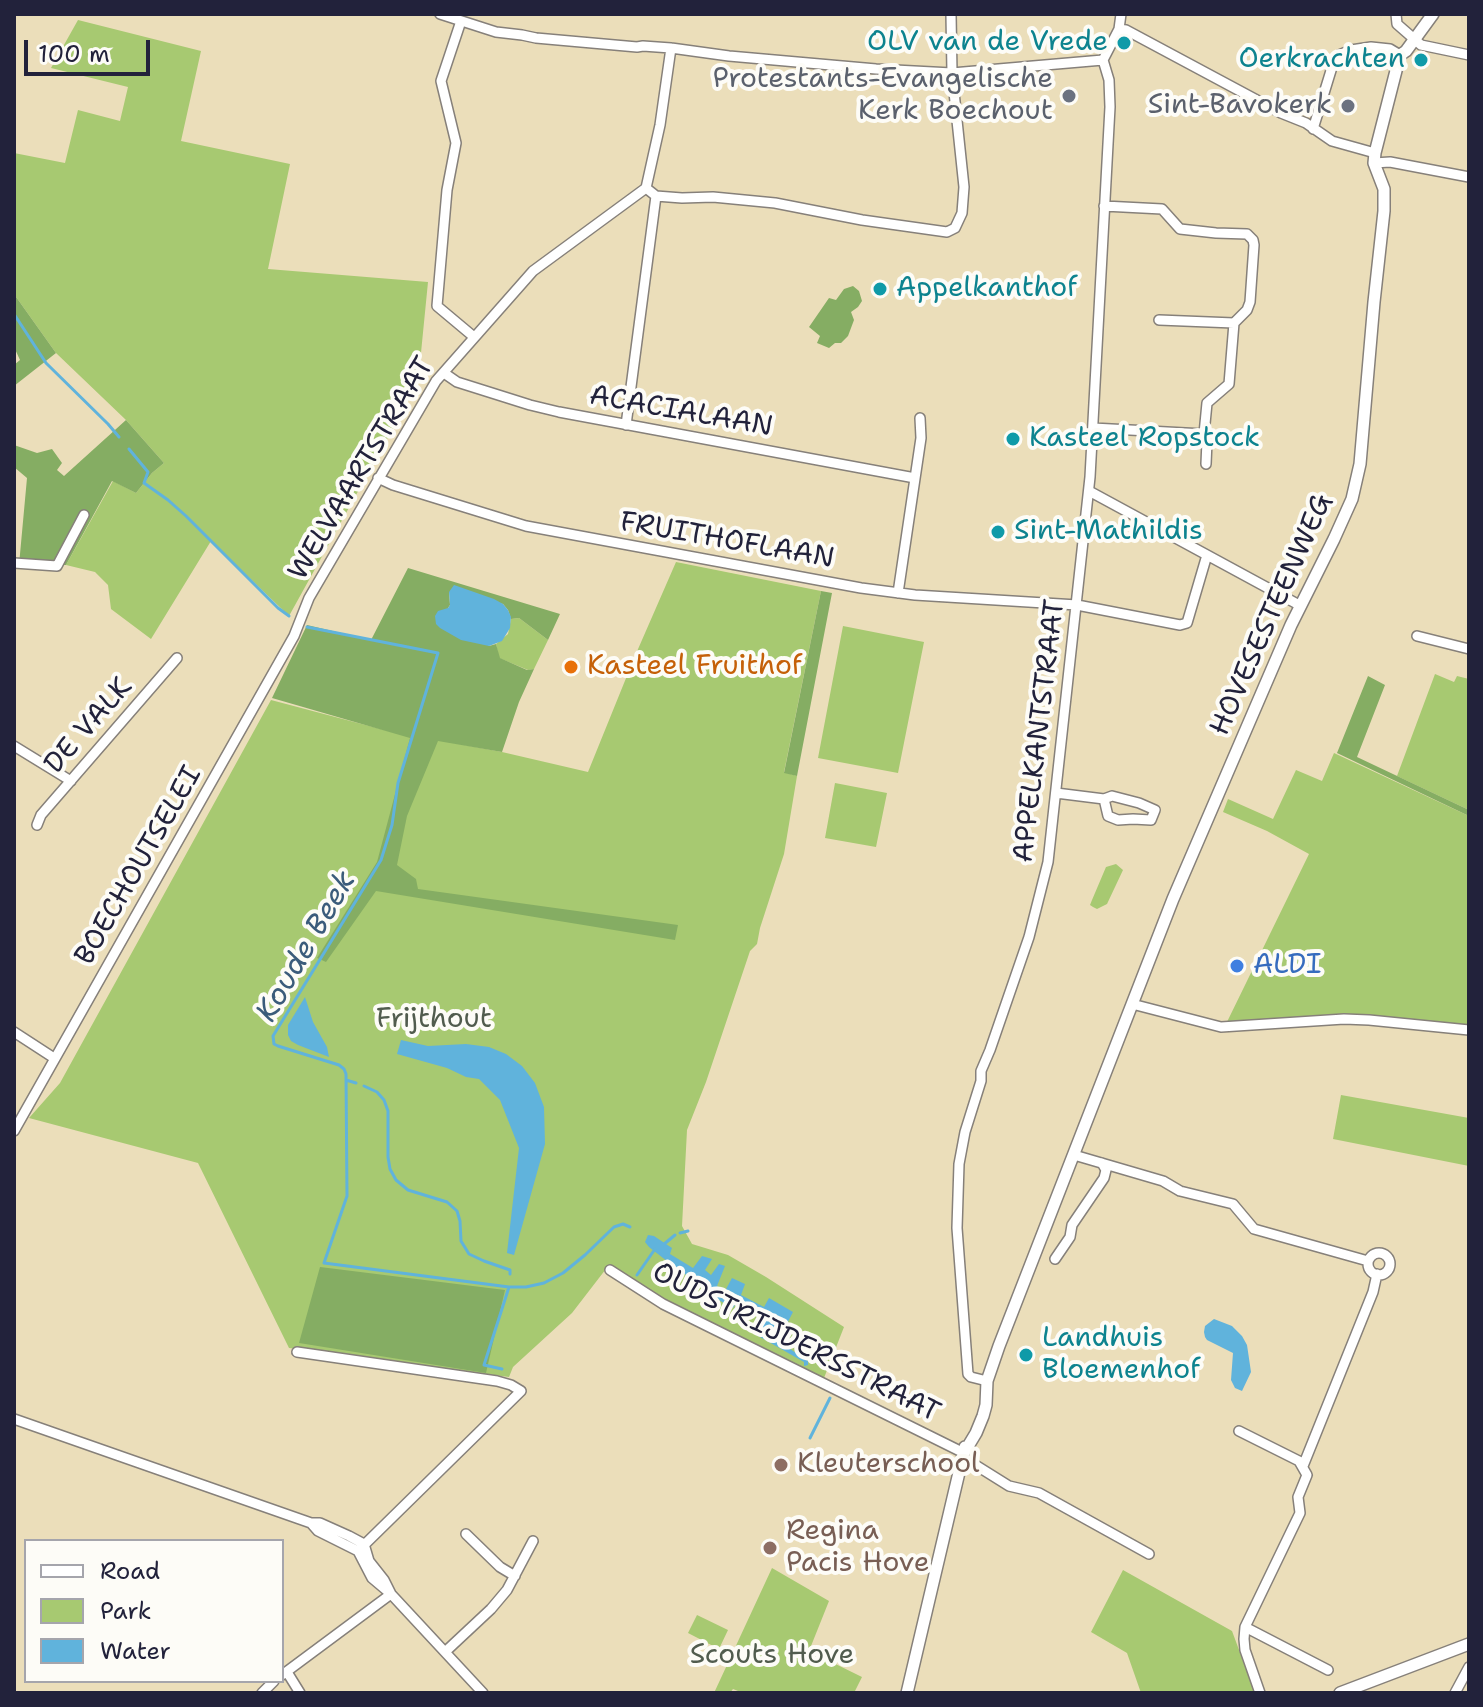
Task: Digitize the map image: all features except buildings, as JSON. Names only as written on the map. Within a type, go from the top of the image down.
[{"type":"street","points":[[440,14],[496,32],[536,38],[952,73],[1103,60],[1119,29],[1121,14]]},
{"type":"street","points":[[671,48],[660,125],[646,188],[656,196],[697,196],[775,203],[947,232],[955,228],[962,213],[964,187],[952,73],[951,14]]},
{"type":"street","points":[[1396,14],[1397,24],[1424,46],[1469,55]]},
{"type":"street","points":[[1374,158],[1400,55],[1433,14]]},
{"type":"street","points":[[461,21],[441,81],[456,143],[447,190],[437,306],[474,337]]},
{"type":"street","points":[[1119,29],[1332,141],[1374,158],[1469,177]]},
{"type":"street","points":[[1313,129],[1333,64],[1339,55],[1371,47],[1390,49],[1400,55]]},
{"type":"street","name":"APPELKANTSTRAAT","points":[[987,1384],[968,1374],[957,1228],[959,1164],[981,1071],[1034,919],[1048,862],[1089,491],[1110,107],[1109,80],[1103,60]]},
{"type":"street","name":"HOVESESTEENWEG","points":[[907,1693],[963,1456],[986,1405],[987,1384],[1176,893],[1286,637],[1344,519],[1357,482],[1385,203],[1374,158]]},
{"type":"street","name":"WELVAARTSTRAAT","points":[[299,622],[309,598],[436,381],[533,271],[646,188]]},
{"type":"street","points":[[626,425],[656,196]]},
{"type":"street","points":[[1104,206],[1162,209],[1180,229],[1242,233],[1253,240],[1250,302],[1247,310],[1234,323],[1229,384],[1207,403],[1204,434],[1207,441],[1206,464]]},
{"type":"street","points":[[1159,320],[1234,323]]},
{"type":"street","name":"ACACIALAAN","points":[[444,373],[457,382],[530,405],[915,478]]},
{"type":"street","points":[[898,593],[921,438],[920,418]]},
{"type":"street","points":[[1093,428],[1204,434]]},
{"type":"street","name":"FRUITHOFLAAN","points":[[378,478],[526,526],[898,593],[1077,605],[1180,625],[1187,623],[1207,555]]},
{"type":"street","points":[[1089,491],[1301,606]]},
{"type":"street","points":[[14,563],[57,566],[84,515]]},
{"type":"street","name":"BOECHOUTSELEI","points":[[14,1131],[246,722],[299,622]]},
{"type":"street","points":[[1417,636],[1469,649]]},
{"type":"street","name":"DE VALK","points":[[37,825],[41,815],[177,658]]},
{"type":"street","points":[[14,746],[71,781]]},
{"type":"street","points":[[1056,793],[1104,799],[1112,796],[1155,810],[1151,820],[1118,820],[1108,816],[1104,799]]},
{"type":"street","points":[[1132,1004],[1221,1027],[1344,1019],[1469,1030]]},
{"type":"street","points":[[14,1032],[54,1058]]},
{"type":"street","points":[[1074,1155],[1163,1181],[1180,1191],[1233,1204],[1254,1229],[1368,1261]]},
{"type":"street","points":[[1055,1259],[1070,1237],[1072,1225],[1104,1178],[1106,1170],[1102,1163]]},
{"type":"street","points":[[1383,1254],[1389,1265],[1382,1274],[1377,1274],[1370,1269],[1368,1261],[1372,1255],[1383,1254]]},
{"type":"street","name":"OUDSTRIJDERSSTRAAT","points":[[610,1270],[663,1304],[963,1456],[1009,1486],[1039,1493],[1149,1554]]},
{"type":"street","points":[[1303,1466],[1373,1292],[1377,1274]]},
{"type":"street","points":[[297,1352],[497,1381],[521,1391],[361,1548]]},
{"type":"street","points":[[14,1419],[311,1523],[318,1531],[335,1535],[361,1548],[366,1562],[384,1580],[391,1594],[483,1693]]},
{"type":"street","points":[[1239,1431],[1299,1461],[1307,1475],[1298,1497],[1300,1513],[1245,1627],[1245,1650],[1260,1693]]},
{"type":"street","points":[[466,1534],[500,1567],[515,1576]]},
{"type":"street","points":[[445,1652],[507,1590],[533,1541]]},
{"type":"street","points":[[300,1693],[284,1674],[391,1594]]},
{"type":"street","points":[[1245,1627],[1328,1670]]},
{"type":"street","points":[[1340,1693],[1469,1644]]},
{"type":"street","points":[[1455,1693],[1469,1667]]},
{"type":"green space","points":[[78,20],[201,51],[181,141],[290,164],[268,269],[428,282],[418,383],[289,616],[211,541],[151,639],[111,609],[108,585],[95,572],[66,565],[113,481],[136,493],[164,463],[126,420],[56,353],[14,294],[14,153],[65,163],[78,110],[120,121],[128,87],[51,68]]},
{"type":"green space","points":[[853,286],[859,291],[862,301],[851,312],[854,320],[848,336],[829,348],[817,343],[820,336],[809,327],[829,298],[836,300],[844,289]]},
{"type":"green space","points":[[14,294],[56,353],[14,386],[14,365],[20,360],[14,347]]},
{"type":"green space","points":[[126,420],[164,463],[136,493],[112,481],[66,565],[19,565],[27,478],[14,467],[14,445],[37,453],[52,449],[62,463],[57,470],[64,476]]},
{"type":"green space","name":"Frijthout","points":[[676,562],[821,591],[784,772],[797,776],[784,854],[757,944],[750,951],[687,1130],[682,1226],[692,1244],[728,1255],[844,1327],[824,1378],[654,1294],[609,1265],[572,1313],[513,1367],[509,1377],[289,1348],[198,1163],[29,1118],[60,1083],[271,700],[411,737],[502,752],[588,772]]},
{"type":"green space","points":[[408,568],[560,614],[548,640],[519,618],[511,619],[503,604],[449,592],[448,608],[489,646],[496,644],[500,658],[527,670],[534,669],[502,752],[438,741],[407,816],[397,865],[416,879],[418,889],[678,925],[675,940],[376,891],[326,962],[317,958],[377,862],[410,738],[272,698],[307,625],[371,640]]},
{"type":"green space","points":[[821,591],[832,593],[797,776],[784,773]]},
{"type":"green space","points":[[519,618],[548,640],[534,669],[528,670],[499,658],[496,644],[508,634],[511,619]]},
{"type":"green space","points":[[843,626],[924,642],[898,773],[818,758]]},
{"type":"green space","points":[[1435,674],[1454,682],[1457,676],[1469,679],[1469,810],[1397,776]]},
{"type":"green space","points":[[1368,676],[1385,685],[1357,757],[1469,810],[1469,816],[1337,753]]},
{"type":"green space","points":[[1334,753],[1469,816],[1469,1026],[1349,1015],[1226,1024],[1309,854],[1223,812],[1228,799],[1273,819],[1296,770],[1322,781]]},
{"type":"green space","points":[[835,783],[887,793],[876,847],[825,838]]},
{"type":"green space","points":[[1116,864],[1123,870],[1107,904],[1097,909],[1090,905],[1092,900],[1106,867]]},
{"type":"green space","points":[[1341,1095],[1469,1118],[1469,1166],[1333,1139]]},
{"type":"green space","points":[[320,1267],[505,1290],[486,1373],[299,1343]]},
{"type":"green space","name":"Scouts Hove","points":[[772,1568],[829,1601],[809,1651],[862,1677],[854,1693],[743,1693],[733,1689],[730,1693],[714,1693]]},
{"type":"green space","points":[[1123,1570],[1232,1631],[1255,1693],[1141,1693],[1127,1653],[1091,1632]]},
{"type":"green space","points":[[697,1615],[728,1630],[719,1649],[688,1633]]},
{"type":"water","points":[[454,585],[503,604],[511,617],[510,628],[502,641],[489,646],[461,640],[436,624],[438,611],[450,605],[449,592]]},
{"type":"water","points":[[305,997],[329,1057],[298,1045],[288,1035],[288,1025]]},
{"type":"water","points":[[401,1040],[428,1046],[466,1044],[489,1047],[506,1054],[522,1066],[535,1083],[544,1107],[545,1144],[514,1255],[507,1253],[519,1148],[500,1100],[479,1079],[397,1054]]},
{"type":"water","points":[[648,1235],[672,1248],[670,1254],[693,1268],[702,1256],[712,1259],[705,1270],[711,1275],[719,1264],[725,1266],[717,1286],[725,1291],[732,1278],[745,1284],[741,1295],[764,1307],[769,1298],[793,1312],[778,1341],[808,1361],[808,1365],[804,1366],[804,1362],[753,1333],[760,1314],[737,1302],[733,1308],[715,1298],[716,1294],[649,1247],[645,1242]]},
{"type":"water","points":[[1214,1319],[1232,1326],[1247,1345],[1251,1372],[1242,1391],[1235,1388],[1231,1380],[1233,1353],[1205,1337],[1205,1326]]},
{"type":"waterway","name":"Koude Beek","points":[[14,314],[46,363],[119,437]]},
{"type":"waterway","name":"Koude Beek","points":[[129,449],[148,472],[144,483],[186,516],[289,616]]},
{"type":"waterway","name":"Koude Beek","points":[[307,627],[438,653],[398,783],[392,825],[381,860],[273,1036],[274,1044],[339,1065],[346,1074],[347,1196],[324,1263],[509,1287]]},
{"type":"waterway","points":[[346,1080],[356,1083]]},
{"type":"waterway","points":[[364,1086],[377,1092],[388,1111],[388,1157],[396,1180],[408,1190],[447,1202],[457,1211],[461,1241],[469,1254],[510,1270],[510,1274]]},
{"type":"waterway","points":[[502,1369],[484,1365],[509,1287],[544,1283],[563,1273],[614,1227],[623,1224],[630,1227]]},
{"type":"waterway","points":[[680,1233],[688,1231]]},
{"type":"waterway","points":[[663,1245],[675,1235]]},
{"type":"waterway","points":[[637,1275],[655,1249]]},
{"type":"waterway","points":[[810,1438],[830,1398]]},
{"type":"place","name":"OLV van de Vrede","points":[[1124,43]]},
{"type":"place","name":"Oerkrachten","points":[[1421,60]]},
{"type":"place","name":"Protestants-Evangelische Kerk Boechout","points":[[1069,96]]},
{"type":"place","name":"Sint-Bavokerk","points":[[1348,106]]},
{"type":"place","name":"Appelkanthof","points":[[880,289]]},
{"type":"place","name":"Kasteel Ropstock","points":[[1013,439]]},
{"type":"place","name":"Sint-Mathildis","points":[[998,532]]},
{"type":"place","name":"Kasteel Fruithof","points":[[571,667]]},
{"type":"place","name":"ALDI","points":[[1237,966]]},
{"type":"place","name":"Landhuis Bloemenhof","points":[[1026,1355]]},
{"type":"place","name":"Kleuterschool","points":[[781,1465]]},
{"type":"place","name":"Regina Pacis Hove","points":[[770,1548]]}]
